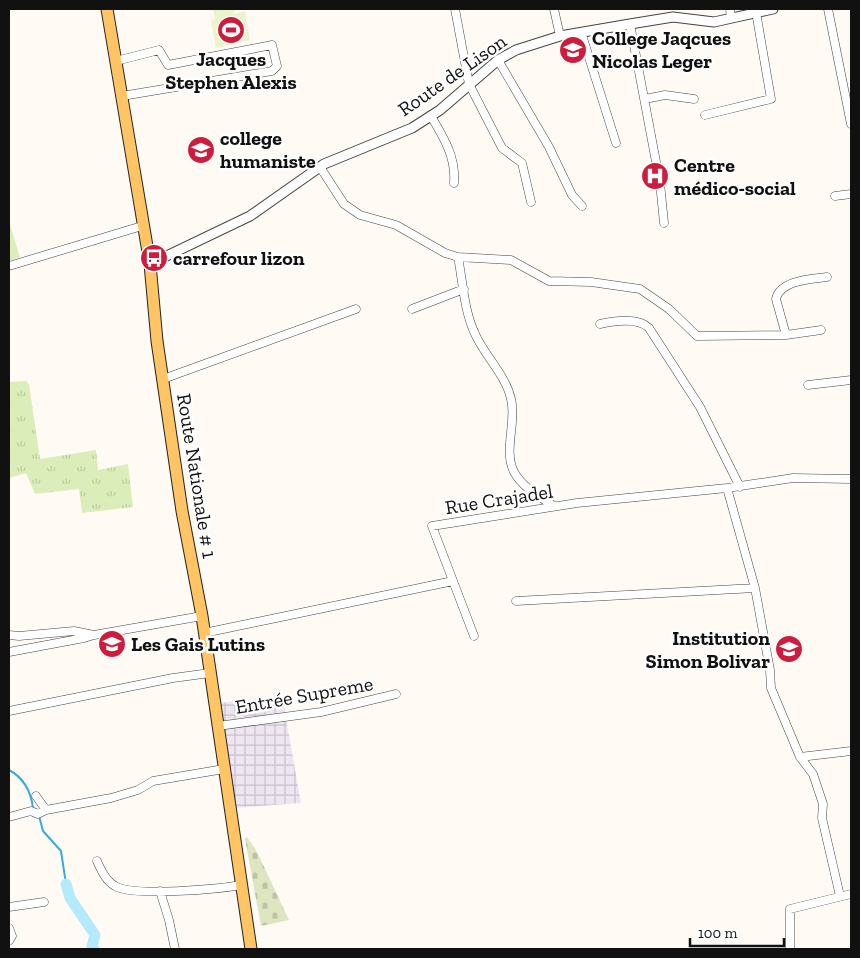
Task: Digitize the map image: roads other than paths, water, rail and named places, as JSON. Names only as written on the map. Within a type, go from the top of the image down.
[{"type":"main road","name":"Route Nationale # 1","points":[[107,9],[142,226],[150,264],[163,380],[182,511],[202,616],[251,949]]},
{"type":"street","points":[[455,9],[469,84],[502,148],[522,163],[531,202]]},
{"type":"street","points":[[554,9],[560,36]]},
{"type":"street","name":"Route de Lison","points":[[150,264],[250,216],[320,167],[412,128],[431,116],[498,60],[534,42],[581,32],[673,17],[705,22],[730,14],[773,9]]},
{"type":"street","points":[[828,9],[851,124]]},
{"type":"street","points":[[704,115],[771,99],[756,12]]},
{"type":"street","points":[[630,24],[660,183],[664,224]]},
{"type":"street","points":[[581,32],[616,143]]},
{"type":"street","points":[[116,61],[158,50],[168,65],[272,45],[275,50],[277,66],[272,71],[122,96]]},
{"type":"street","points":[[498,60],[549,147],[572,195],[582,206]]},
{"type":"street","points":[[645,99],[665,95],[694,99]]},
{"type":"street","points":[[431,116],[452,155],[455,172],[454,183]]},
{"type":"street","points":[[320,167],[349,209],[360,215],[396,225],[445,253],[458,257],[512,260],[549,280],[591,282],[640,289],[669,309],[697,336],[786,335],[821,330]]},
{"type":"street","points":[[835,196],[851,194]]},
{"type":"street","points":[[9,266],[142,226]]},
{"type":"street","points":[[458,257],[469,318],[476,336],[508,389],[513,409],[510,456],[513,469],[521,482],[529,490],[554,506]]},
{"type":"street","points":[[786,335],[776,300],[777,294],[783,288],[804,280],[827,277]]},
{"type":"street","points":[[412,309],[464,289]]},
{"type":"street","points":[[163,380],[356,309]]},
{"type":"street","points":[[600,324],[620,321],[644,324],[649,328],[700,407],[740,486]]},
{"type":"street","points":[[808,386],[851,380]]},
{"type":"street","name":"Rue Crajadel","points":[[453,581],[432,526],[554,506],[727,488],[793,478],[851,480]]},
{"type":"street","points":[[727,488],[754,588],[770,670],[771,688],[800,757],[813,774],[823,804],[822,818],[840,896]]},
{"type":"street","points":[[204,633],[453,581],[474,636]]},
{"type":"street","points":[[516,602],[754,588]]},
{"type":"street","points":[[9,652],[202,616]]},
{"type":"street","points":[[9,635],[19,636],[74,631],[94,635]]},
{"type":"street","points":[[9,711],[173,678],[210,673]]},
{"type":"street","name":"Entrée Supreme","points":[[218,726],[321,712],[396,694]]},
{"type":"street","points":[[800,757],[851,751]]},
{"type":"street","points":[[9,817],[31,812],[41,813],[46,810],[111,798],[138,790],[153,782],[224,769]]},
{"type":"street","points":[[36,796],[46,810]]},
{"type":"street","points":[[97,861],[104,875],[115,886],[160,891],[242,886]]},
{"type":"street","points":[[160,891],[169,920],[174,949]]},
{"type":"street","points":[[790,949],[790,909],[851,894]]},
{"type":"street","points":[[9,907],[44,902]]},
{"type":"street","points":[[9,928],[12,936],[9,942]]},
{"type":"waterway","points":[[9,770],[23,781],[31,796],[33,808]]},
{"type":"waterway","points":[[39,816],[43,831],[61,851],[66,884]]},
{"type":"waterway","points":[[66,884],[70,898],[95,935],[92,946],[94,949]]},
{"type":"place","name":"Jacques Stephen Alexis","points":[[231,30]]},
{"type":"place","name":"College Jaqcues Nicolas Leger","points":[[573,50]]},
{"type":"place","name":"college humaniste","points":[[201,150]]},
{"type":"place","name":"Centre médico-social","points":[[655,176]]},
{"type":"place","name":"carrefour lizon","points":[[154,258]]},
{"type":"place","name":"Les Gais Lutins","points":[[112,644]]},
{"type":"place","name":"Institution Simon Bolivar","points":[[789,649]]}]
